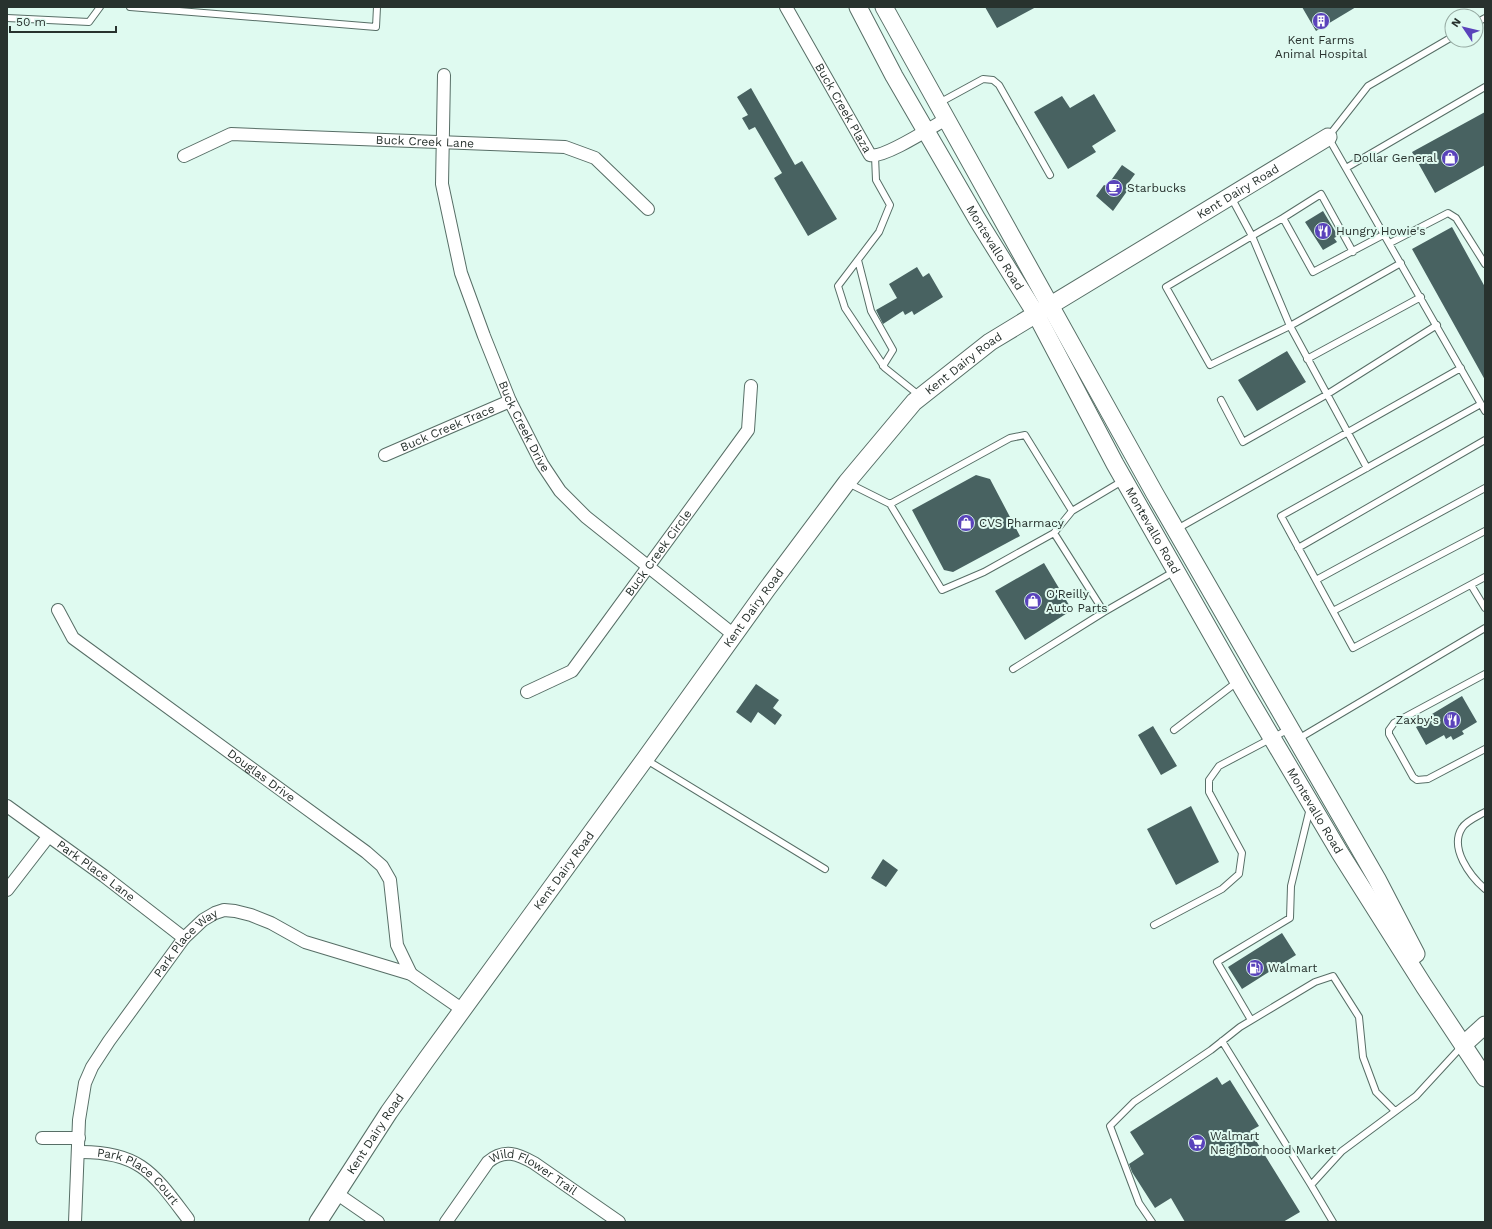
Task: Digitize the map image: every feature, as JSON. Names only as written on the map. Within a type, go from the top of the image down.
[{"type":"main road","name":"Montevallo Road","points":[[858,7],[894,76],[977,219],[1043,310],[1175,530],[1377,879],[1463,1044]]},
{"type":"main road","name":"Montevallo Road","points":[[884,7],[946,119],[1043,310],[1124,480],[1238,681],[1311,804],[1485,1078]]},
{"type":"main road","name":"Kent Dairy Road","points":[[318,1222],[393,1106],[646,759],[734,635],[847,482],[914,402],[990,342],[1328,137]]},
{"type":"main road","points":[[1463,1044],[1485,1025]]},
{"type":"street","name":"Buck Creek Plaza","points":[[786,7],[870,155],[875,156],[903,144],[946,119]]},
{"type":"street","name":"Buck Creek Drive","points":[[444,75],[442,184],[461,273],[510,401],[542,464],[560,490],[586,517],[734,635]]},
{"type":"street","name":"Buck Creek Lane","points":[[184,156],[231,134],[565,147],[595,158],[648,209]]},
{"type":"street","name":"Buck Creek Circle","points":[[527,692],[572,671],[748,430],[751,386]]},
{"type":"street","name":"Buck Creek Trace","points":[[384,455],[510,401]]},
{"type":"street","name":"Douglas Drive","points":[[58,610],[74,638],[366,852],[382,866],[390,880],[397,945],[411,974]]},
{"type":"street","name":"Park Place Lane","points":[[7,806],[104,876],[184,938]]},
{"type":"street","points":[[7,890],[48,837]]},
{"type":"street","name":"Park Place Way","points":[[75,1222],[78,1138],[82,1098],[85,1083],[92,1067],[109,1041],[184,938],[203,920],[215,913],[224,910],[235,911],[272,923],[305,942],[411,974],[463,1010]]},
{"type":"street","points":[[42,1138],[78,1138]]},
{"type":"street","name":"Park Place Court","points":[[78,1152],[118,1157],[141,1165],[165,1189],[188,1219]]},
{"type":"street","name":"Wild Flower Trail","points":[[446,1222],[488,1162],[504,1153],[522,1156],[534,1163],[619,1222]]},
{"type":"street","points":[[336,1193],[378,1222]]},
{"type":"lane","points":[[7,18],[89,22],[100,7]]},
{"type":"lane","points":[[130,7],[376,27],[377,7]]},
{"type":"lane","points":[[1444,42],[1368,86],[1328,137],[1485,410]]},
{"type":"lane","points":[[938,104],[983,79],[993,80],[999,86],[1050,175]]},
{"type":"lane","points":[[1346,168],[1485,88]]},
{"type":"lane","points":[[875,156],[876,180],[890,205],[879,232],[838,286],[845,308],[884,366],[920,396]]},
{"type":"lane","points":[[1353,252],[1321,194],[1166,287],[1210,365],[1290,326],[1401,263]]},
{"type":"lane","points":[[1231,196],[1252,236],[1290,326],[1326,395],[1367,468]]},
{"type":"lane","points":[[1390,243],[1448,213],[1456,218],[1485,264]]},
{"type":"lane","points":[[1282,218],[1313,272],[1385,234]]},
{"type":"lane","points":[[858,260],[871,311],[893,350],[884,366]]},
{"type":"lane","points":[[1307,359],[1421,297]]},
{"type":"lane","points":[[1221,400],[1243,442],[1326,395],[1437,325]]},
{"type":"lane","points":[[1175,530],[1461,368]]},
{"type":"lane","points":[[1481,404],[1281,516],[1353,648],[1485,577]]},
{"type":"lane","points":[[890,504],[1010,438],[1025,435],[1072,511]]},
{"type":"lane","points":[[1298,548],[1485,440]]},
{"type":"lane","points":[[847,482],[890,504],[942,590],[984,572],[1054,533],[1072,511],[1124,480]]},
{"type":"lane","points":[[1316,580],[1485,488]]},
{"type":"lane","points":[[1333,611],[1485,531]]},
{"type":"lane","points":[[1054,533],[1104,612]]},
{"type":"lane","points":[[1013,669],[1104,612],[1176,571]]},
{"type":"lane","points":[[1471,585],[1485,608]]},
{"type":"lane","points":[[1154,925],[1222,889],[1239,874],[1242,853],[1210,792],[1209,780],[1219,766],[1272,739],[1293,734],[1485,628]]},
{"type":"lane","points":[[1485,675],[1394,723],[1389,730],[1393,740],[1417,780],[1428,780],[1485,749]]},
{"type":"lane","points":[[1174,730],[1238,681]]},
{"type":"lane","points":[[646,759],[824,869]]},
{"type":"lane","points":[[1251,1020],[1217,962],[1290,918],[1291,886],[1311,804]]},
{"type":"lane","points":[[1485,812],[1463,827],[1458,836],[1458,847],[1464,863],[1485,889]]},
{"type":"lane","points":[[1152,1222],[1139,1203],[1110,1126],[1134,1102],[1251,1020],[1315,982],[1333,976],[1360,1017],[1363,1057],[1376,1092],[1394,1110]]},
{"type":"lane","points":[[1222,1041],[1333,1222]]},
{"type":"lane","points":[[1311,1185],[1342,1151],[1394,1110],[1416,1096],[1463,1044]]},
{"type":"building","points":[[985,7],[1036,7],[997,28]]},
{"type":"building","name":"Kent Farms Animal Hospital","points":[[1302,7],[1356,7],[1316,31]]},
{"type":"building","points":[[751,88],[795,165],[802,161],[837,219],[808,236],[774,178],[782,173],[755,127],[749,130],[742,118],[748,115],[737,97]]},
{"type":"building","points":[[1094,94],[1116,131],[1092,146],[1096,152],[1068,169],[1034,112],[1062,96],[1070,108]]},
{"type":"building","name":"Dollar General","points":[[1485,112],[1485,165],[1435,193],[1412,152]]},
{"type":"building","name":"Starbucks","points":[[1122,165],[1135,174],[1127,185],[1130,187],[1113,211],[1096,196],[1104,185],[1107,186]]},
{"type":"building","name":"Hungry Howie's","points":[[1323,211],[1338,236],[1334,238],[1337,242],[1323,250],[1305,222]]},
{"type":"building","points":[[1452,227],[1485,287],[1485,380],[1412,249]]},
{"type":"building","points":[[917,267],[923,277],[929,273],[943,297],[914,315],[912,311],[905,315],[903,311],[883,324],[876,310],[897,298],[889,284]]},
{"type":"building","points":[[1287,351],[1306,382],[1257,411],[1238,380]]},
{"type":"building","name":"CVS Pharmacy","points":[[976,475],[990,479],[1020,536],[953,572],[944,570],[912,510]]},
{"type":"building","name":"O'Reilly Auto Parts","points":[[1044,563],[1072,610],[1025,640],[995,591]]},
{"type":"building","points":[[756,684],[779,700],[773,708],[782,715],[775,725],[758,712],[751,723],[736,712]]},
{"type":"building","name":"Zaxby's","points":[[1462,696],[1477,722],[1462,731],[1464,734],[1453,740],[1451,736],[1446,739],[1444,735],[1426,745],[1416,727],[1434,717],[1432,714]]},
{"type":"building","points":[[1153,726],[1177,766],[1161,775],[1138,735]]},
{"type":"building","points":[[1191,806],[1219,862],[1176,885],[1147,829]]},
{"type":"building","points":[[883,859],[898,870],[886,887],[871,878]]},
{"type":"building","points":[[1282,933],[1296,955],[1242,989],[1228,967]]},
{"type":"building","name":"Walmart Neighborhood Market","points":[[1217,1077],[1222,1085],[1230,1080],[1259,1126],[1250,1131],[1300,1212],[1283,1222],[1185,1222],[1171,1198],[1155,1208],[1132,1172],[1129,1164],[1144,1154],[1130,1132]]},
{"type":"place","name":"Kent Farms Animal Hospital","points":[[1321,21]]},
{"type":"place","name":"Dollar General","points":[[1450,158]]},
{"type":"place","name":"Starbucks","points":[[1114,188]]},
{"type":"place","name":"Hungry Howie's","points":[[1323,231]]},
{"type":"place","name":"CVS Pharmacy","points":[[966,523]]},
{"type":"place","name":"O'Reilly Auto Parts","points":[[1033,601]]},
{"type":"place","name":"Zaxby's","points":[[1452,720]]},
{"type":"place","name":"Walmart","points":[[1255,968]]},
{"type":"place","name":"Walmart Neighborhood Market","points":[[1197,1143]]}]
